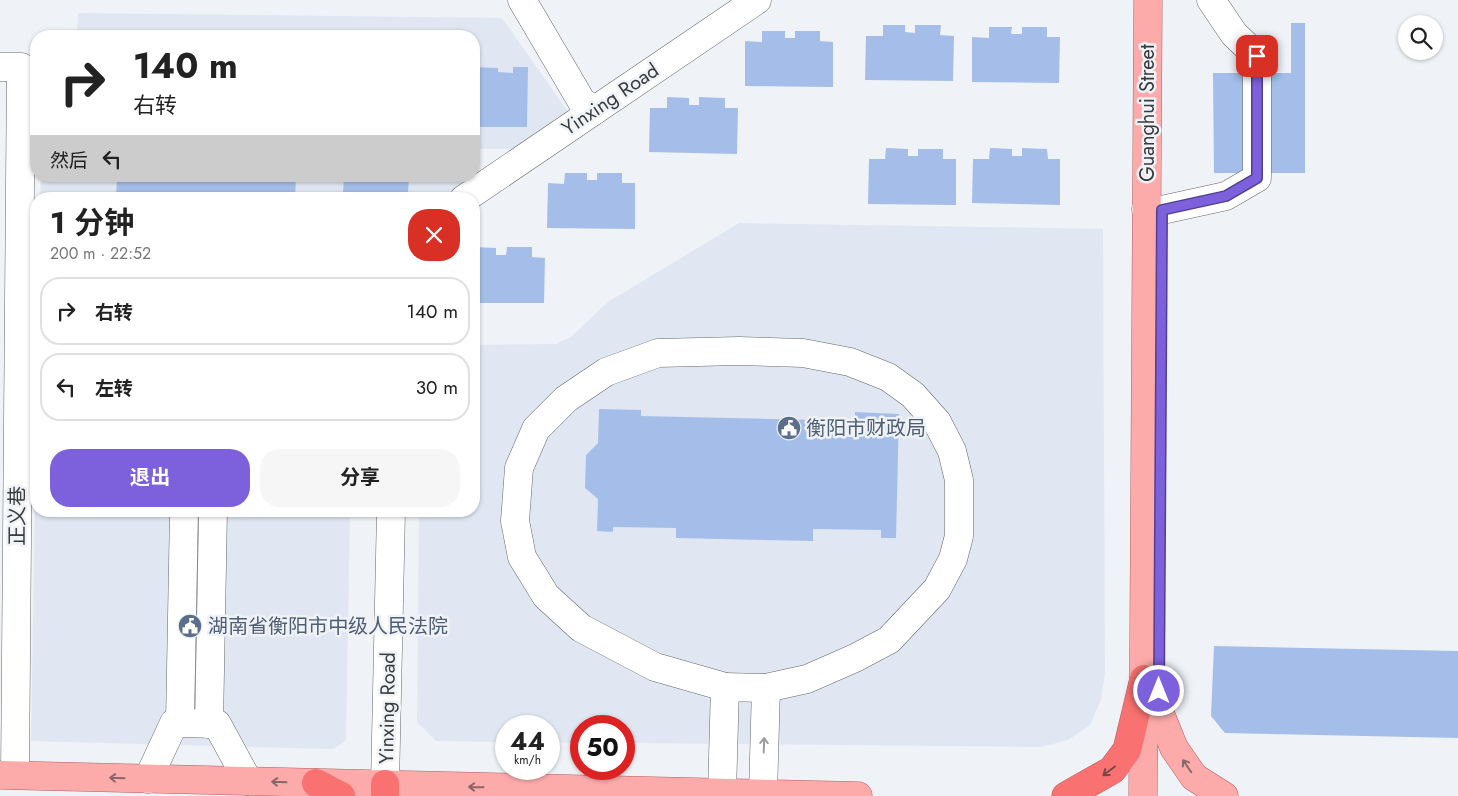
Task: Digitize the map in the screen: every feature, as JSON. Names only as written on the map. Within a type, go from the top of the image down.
[{"type":"highway","points":[[1066,796],[1112,770],[1127,750],[1144,679]]},
{"type":"highway","points":[[316,783],[341,796]]},
{"type":"main road","name":"Guanghui Street","points":[[1148,0],[1154,209],[1159,796]]},
{"type":"main road","name":"Guanghui Street","points":[[1143,796],[1154,209],[1163,0]]},
{"type":"main road","points":[[1159,711],[1174,748],[1194,777],[1224,796]]},
{"type":"main road","points":[[8,775],[316,783],[385,790],[858,796]]},
{"type":"street","points":[[522,0],[582,102],[594,110]]},
{"type":"street","points":[[536,0],[593,96],[594,110]]},
{"type":"street","name":"Yinxing Road","points":[[474,192],[750,2],[757,0]]},
{"type":"street","points":[[1154,209],[1226,196],[1257,178],[1257,56],[1234,34],[1211,0]]},
{"type":"street","name":"正义巷","points":[[0,67],[21,67],[8,775]]},
{"type":"street","points":[[739,351],[803,353],[850,362],[888,377],[913,395],[936,422],[952,451],[959,480],[959,536],[953,559],[937,589],[889,640],[855,658],[807,679],[766,688],[725,687],[655,666],[581,628],[546,596],[522,557],[515,521],[519,468],[536,429],[566,398],[606,372],[658,353],[739,351]]},
{"type":"street","points":[[180,723],[184,517]]},
{"type":"street","points":[[209,724],[214,517]]},
{"type":"street","name":"Yinxing Road","points":[[385,790],[391,517]]},
{"type":"street","points":[[722,793],[725,687]]},
{"type":"street","points":[[763,794],[766,688]]},
{"type":"street","points":[[148,779],[174,723],[180,723],[216,724],[248,781]]},
{"type":"shaded area","points":[[78,13],[502,18],[569,113],[522,149],[480,149],[480,30],[77,30]]},
{"type":"shaded area","points":[[41,182],[466,182],[466,185],[456,192],[40,192]]},
{"type":"shaded area","name":"衡阳市财政局","points":[[739,223],[1103,229],[1105,675],[1101,700],[1090,725],[1068,740],[1041,747],[635,743],[635,715],[570,715],[570,743],[560,742],[560,715],[495,715],[495,742],[436,741],[417,722],[419,517],[480,517],[480,345],[556,344],[571,337],[608,302]]},
{"type":"shaded area","name":"湖南省衡阳市中级人民法院","points":[[35,517],[350,517],[346,740],[334,749],[31,741]]},
{"type":"building","points":[[1291,23],[1305,23],[1305,173],[1214,173],[1213,73],[1291,73]]},
{"type":"building","points":[[883,25],[905,25],[905,32],[915,33],[915,25],[941,25],[940,35],[954,36],[953,81],[865,80],[866,36],[883,36]]},
{"type":"building","points":[[989,27],[1012,27],[1011,34],[1022,34],[1022,27],[1047,27],[1047,37],[1060,37],[1059,83],[972,82],[972,37],[989,38]]},
{"type":"building","points":[[762,31],[785,31],[785,38],[795,38],[795,31],[820,31],[820,41],[833,42],[833,87],[745,86],[745,41],[762,42]]},
{"type":"building","points":[[480,67],[498,68],[498,72],[513,73],[513,67],[528,67],[527,127],[480,127]]},
{"type":"building","points":[[667,97],[689,98],[689,105],[699,105],[699,97],[725,98],[725,108],[738,108],[737,154],[649,152],[650,108],[667,108]]},
{"type":"building","points":[[886,148],[908,149],[908,156],[918,156],[918,149],[943,149],[943,159],[956,159],[956,205],[868,204],[869,159],[885,159]]},
{"type":"building","points":[[990,148],[1012,149],[1012,156],[1022,156],[1022,148],[1047,149],[1048,159],[1060,159],[1060,205],[972,203],[973,159],[989,159]]},
{"type":"building","points":[[565,173],[587,173],[587,180],[597,180],[597,173],[622,173],[622,183],[635,183],[635,229],[547,228],[548,183],[564,184]]},
{"type":"building","points":[[117,182],[296,182],[295,192],[116,192]]},
{"type":"building","points":[[344,182],[409,182],[408,192],[343,192]]},
{"type":"building","points":[[480,247],[496,248],[496,255],[506,255],[507,247],[532,247],[532,257],[545,258],[544,303],[480,303]]},
{"type":"building","points":[[599,409],[641,410],[641,416],[855,421],[855,412],[899,414],[896,538],[881,538],[881,530],[813,529],[813,541],[676,538],[676,528],[613,527],[613,532],[597,531],[598,499],[585,488],[586,455],[598,443]]},
{"type":"building","points":[[1214,646],[1458,651],[1458,738],[1225,733],[1211,716]]},
{"type":"place","name":"衡阳市财政局","points":[[789,428]]},
{"type":"place","name":"湖南省衡阳市中级人民法院","points":[[190,626]]},
{"type":"route","points":[[1159,691],[1162,210],[1226,196],[1257,178],[1257,56]]}]
